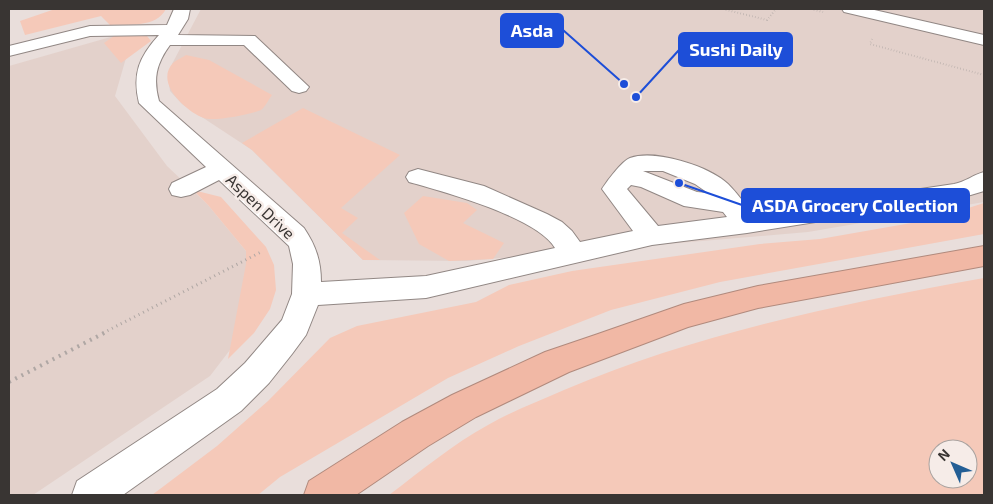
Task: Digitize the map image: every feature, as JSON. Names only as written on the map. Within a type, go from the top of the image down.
[{"type":"highway","points":[[322,495],[415,434],[464,406],[557,362],[608,343],[684,316],[758,297],[984,256]]},
{"type":"street","points":[[850,9],[984,40]]},
{"type":"street","points":[[9,50],[90,31],[173,26],[249,40],[299,87]]},
{"type":"street","name":"Aspen Drive","points":[[91,495],[236,394],[257,373],[295,326],[307,294],[307,264],[302,246],[295,235],[149,103],[144,88],[145,73],[173,26]]},
{"type":"street","points":[[181,188],[222,169]]},
{"type":"street","points":[[652,236],[614,189],[625,176],[648,181],[693,200],[739,214]]},
{"type":"street","points":[[418,177],[475,192],[538,220],[553,228],[563,238],[573,254]]},
{"type":"street","points":[[307,294],[426,287],[652,236],[739,214],[954,192],[972,188],[984,180]]},
{"type":"path","points":[[723,9],[767,20],[776,9]]},
{"type":"path","points":[[9,382],[295,235]]},
{"type":"shaded area","points":[[55,9],[166,9],[156,19],[141,24],[110,25],[101,16],[25,35],[20,21]]},
{"type":"shaded area","points":[[201,9],[984,9],[984,202],[808,232],[466,261],[363,260],[252,150],[182,104],[170,91],[168,76],[172,64]]},
{"type":"shaded area","points":[[121,34],[126,58],[115,96],[167,166],[208,205],[246,251],[259,312],[210,376],[33,495],[9,495],[9,66]]},
{"type":"shaded area","points":[[114,36],[147,36],[151,41],[121,63],[104,43]]},
{"type":"shaded area","points":[[186,55],[209,60],[272,95],[262,109],[256,112],[209,119],[197,115],[175,96],[167,79],[168,71],[173,63]]},
{"type":"shaded area","points":[[303,108],[400,155],[341,208],[358,218],[342,233],[380,260],[363,260],[252,150],[242,143]]},
{"type":"shaded area","points":[[193,190],[221,197],[266,247],[274,265],[276,290],[270,309],[254,333],[228,359],[246,264],[246,251]]},
{"type":"shaded area","points":[[423,196],[467,203],[477,210],[463,223],[504,243],[493,259],[449,261],[419,244],[404,213]]},
{"type":"shaded area","points":[[984,203],[984,234],[720,282],[611,310],[519,346],[448,378],[280,477],[258,495],[152,495],[217,446],[268,401],[330,338],[357,326],[476,302],[509,285],[572,271],[760,244],[820,239],[934,219]]},
{"type":"shaded area","points":[[984,278],[984,495],[389,495],[475,432],[535,402],[564,390],[666,352],[718,336],[877,298]]},
{"type":"place","name":"Asda","points":[[624,84]]},
{"type":"place","name":"Sushi Daily","points":[[636,97]]},
{"type":"place","name":"ASDA Grocery Collection","points":[[679,183]]}]
